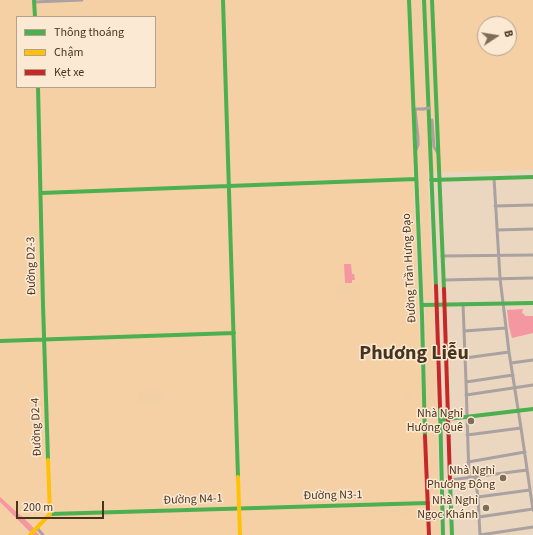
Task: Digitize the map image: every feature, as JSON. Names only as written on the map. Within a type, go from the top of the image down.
[{"type":"main road","points":[[222,0],[230,186],[240,535]]},
{"type":"main road","name":"Đường Trần Hưng Đạo","points":[[408,0],[422,305],[429,535]]},
{"type":"main road","name":"Đường Trần Hưng Đạo","points":[[424,0],[437,304],[443,535]]},
{"type":"main road","points":[[432,0],[445,305],[452,535]]},
{"type":"main road","points":[[34,1],[35,16]]},
{"type":"main road","name":"Đường D2-3","points":[[38,88],[45,339]]},
{"type":"main road","points":[[431,180],[533,177]]},
{"type":"main road","points":[[41,193],[416,179]]},
{"type":"main road","points":[[422,305],[533,303]]},
{"type":"main road","points":[[0,341],[234,333]]},
{"type":"main road","name":"Đường D2-4","points":[[45,339],[50,514]]},
{"type":"main road","points":[[440,420],[533,408]]},
{"type":"main road","name":"Đường N3-1","points":[[239,508],[428,503]]},
{"type":"main road","name":"Đường N4-1","points":[[50,514],[239,508]]},
{"type":"main road","points":[[30,535],[50,514]]},
{"type":"street","points":[[34,1],[82,0]]},
{"type":"street","points":[[415,154],[418,145],[415,109],[431,108],[434,147],[438,154]]},
{"type":"street","points":[[479,517],[533,510],[503,304],[498,255],[494,178]]},
{"type":"street","points":[[495,206],[533,205]]},
{"type":"street","points":[[497,230],[533,229]]},
{"type":"street","points":[[442,256],[533,255]]},
{"type":"street","points":[[444,280],[533,278]]},
{"type":"street","points":[[463,304],[469,478]]},
{"type":"street","points":[[464,331],[506,328]]},
{"type":"street","points":[[465,358],[509,352]]},
{"type":"street","points":[[511,363],[533,360]]},
{"type":"street","points":[[466,382],[513,375]]},
{"type":"street","points":[[466,395],[533,385]]},
{"type":"street","points":[[467,436],[522,428]]},
{"type":"street","points":[[468,462],[525,452]]},
{"type":"street","points":[[450,480],[527,470]]},
{"type":"street","points":[[475,477],[478,497],[480,535],[533,527]]},
{"type":"street","points":[[478,497],[530,490]]},
{"type":"street","points":[[37,528],[43,535]]},
{"type":"shaded area","points":[[0,0],[533,0],[533,170],[413,173],[427,535],[0,535]]},
{"type":"shaded area","points":[[412,0],[420,0],[433,299],[428,301],[424,298],[418,152],[420,148],[418,107],[416,107]]},
{"type":"shaded area","points":[[426,0],[428,0],[432,106],[430,106]]},
{"type":"shaded area","points":[[344,264],[351,264],[352,274],[354,274],[355,280],[352,280],[352,283],[345,283]]},
{"type":"shaded area","points":[[359,285],[359,298],[336,299],[336,286]]},
{"type":"shaded area","points":[[426,307],[433,307],[434,310],[440,535],[432,535],[427,422]]},
{"type":"shaded area","points":[[523,309],[522,313],[525,316],[533,316],[533,333],[512,338],[507,310]]},
{"type":"shaded area","points":[[141,390],[161,390],[164,395],[164,399],[161,403],[140,404],[137,397]]},
{"type":"shaded area","points":[[406,392],[411,394],[412,402],[408,401],[405,403]]},
{"type":"shaded area","points":[[0,497],[31,525],[39,535],[33,535],[0,502]]},
{"type":"shaded area","points":[[411,508],[411,513],[398,514],[393,512],[328,513],[324,511],[325,510]]},
{"type":"traffic: fast","points":[[34,0],[35,16]]},
{"type":"traffic: fast","points":[[223,0],[238,477]]},
{"type":"traffic: fast","points":[[409,0],[422,316],[425,436]]},
{"type":"traffic: fast","points":[[424,0],[436,286]]},
{"type":"traffic: fast","points":[[432,0],[444,289]]},
{"type":"traffic: fast","points":[[38,88],[48,460]]},
{"type":"traffic: fast","points":[[431,180],[533,177]]},
{"type":"traffic: fast","points":[[41,193],[416,179]]},
{"type":"traffic: fast","points":[[422,305],[533,303]]},
{"type":"traffic: fast","points":[[0,341],[234,333]]},
{"type":"traffic: fast","points":[[440,407],[443,535]]},
{"type":"traffic: fast","points":[[440,420],[533,409]]},
{"type":"traffic: fast","points":[[450,481],[452,535]]},
{"type":"traffic: fast","points":[[50,514],[428,503]]},
{"type":"traffic: slow","points":[[48,460],[50,514]]},
{"type":"traffic: slow","points":[[238,477],[240,535]]},
{"type":"traffic: slow","points":[[30,535],[50,514]]},
{"type":"traffic: jam","points":[[436,286],[440,407]]},
{"type":"traffic: jam","points":[[444,289],[450,481]]},
{"type":"traffic: jam","points":[[425,436],[429,535]]},
{"type":"place","name":"Nhà Nghỉ Hương Quê","points":[[471,421]]},
{"type":"place","name":"Nhà Nghỉ Phương Đông","points":[[503,478]]},
{"type":"place","name":"Nhà Nghỉ Ngọc Khánh","points":[[486,508]]},
{"type":"district","name":"Phương Liễu","points":[[414,355]]}]
